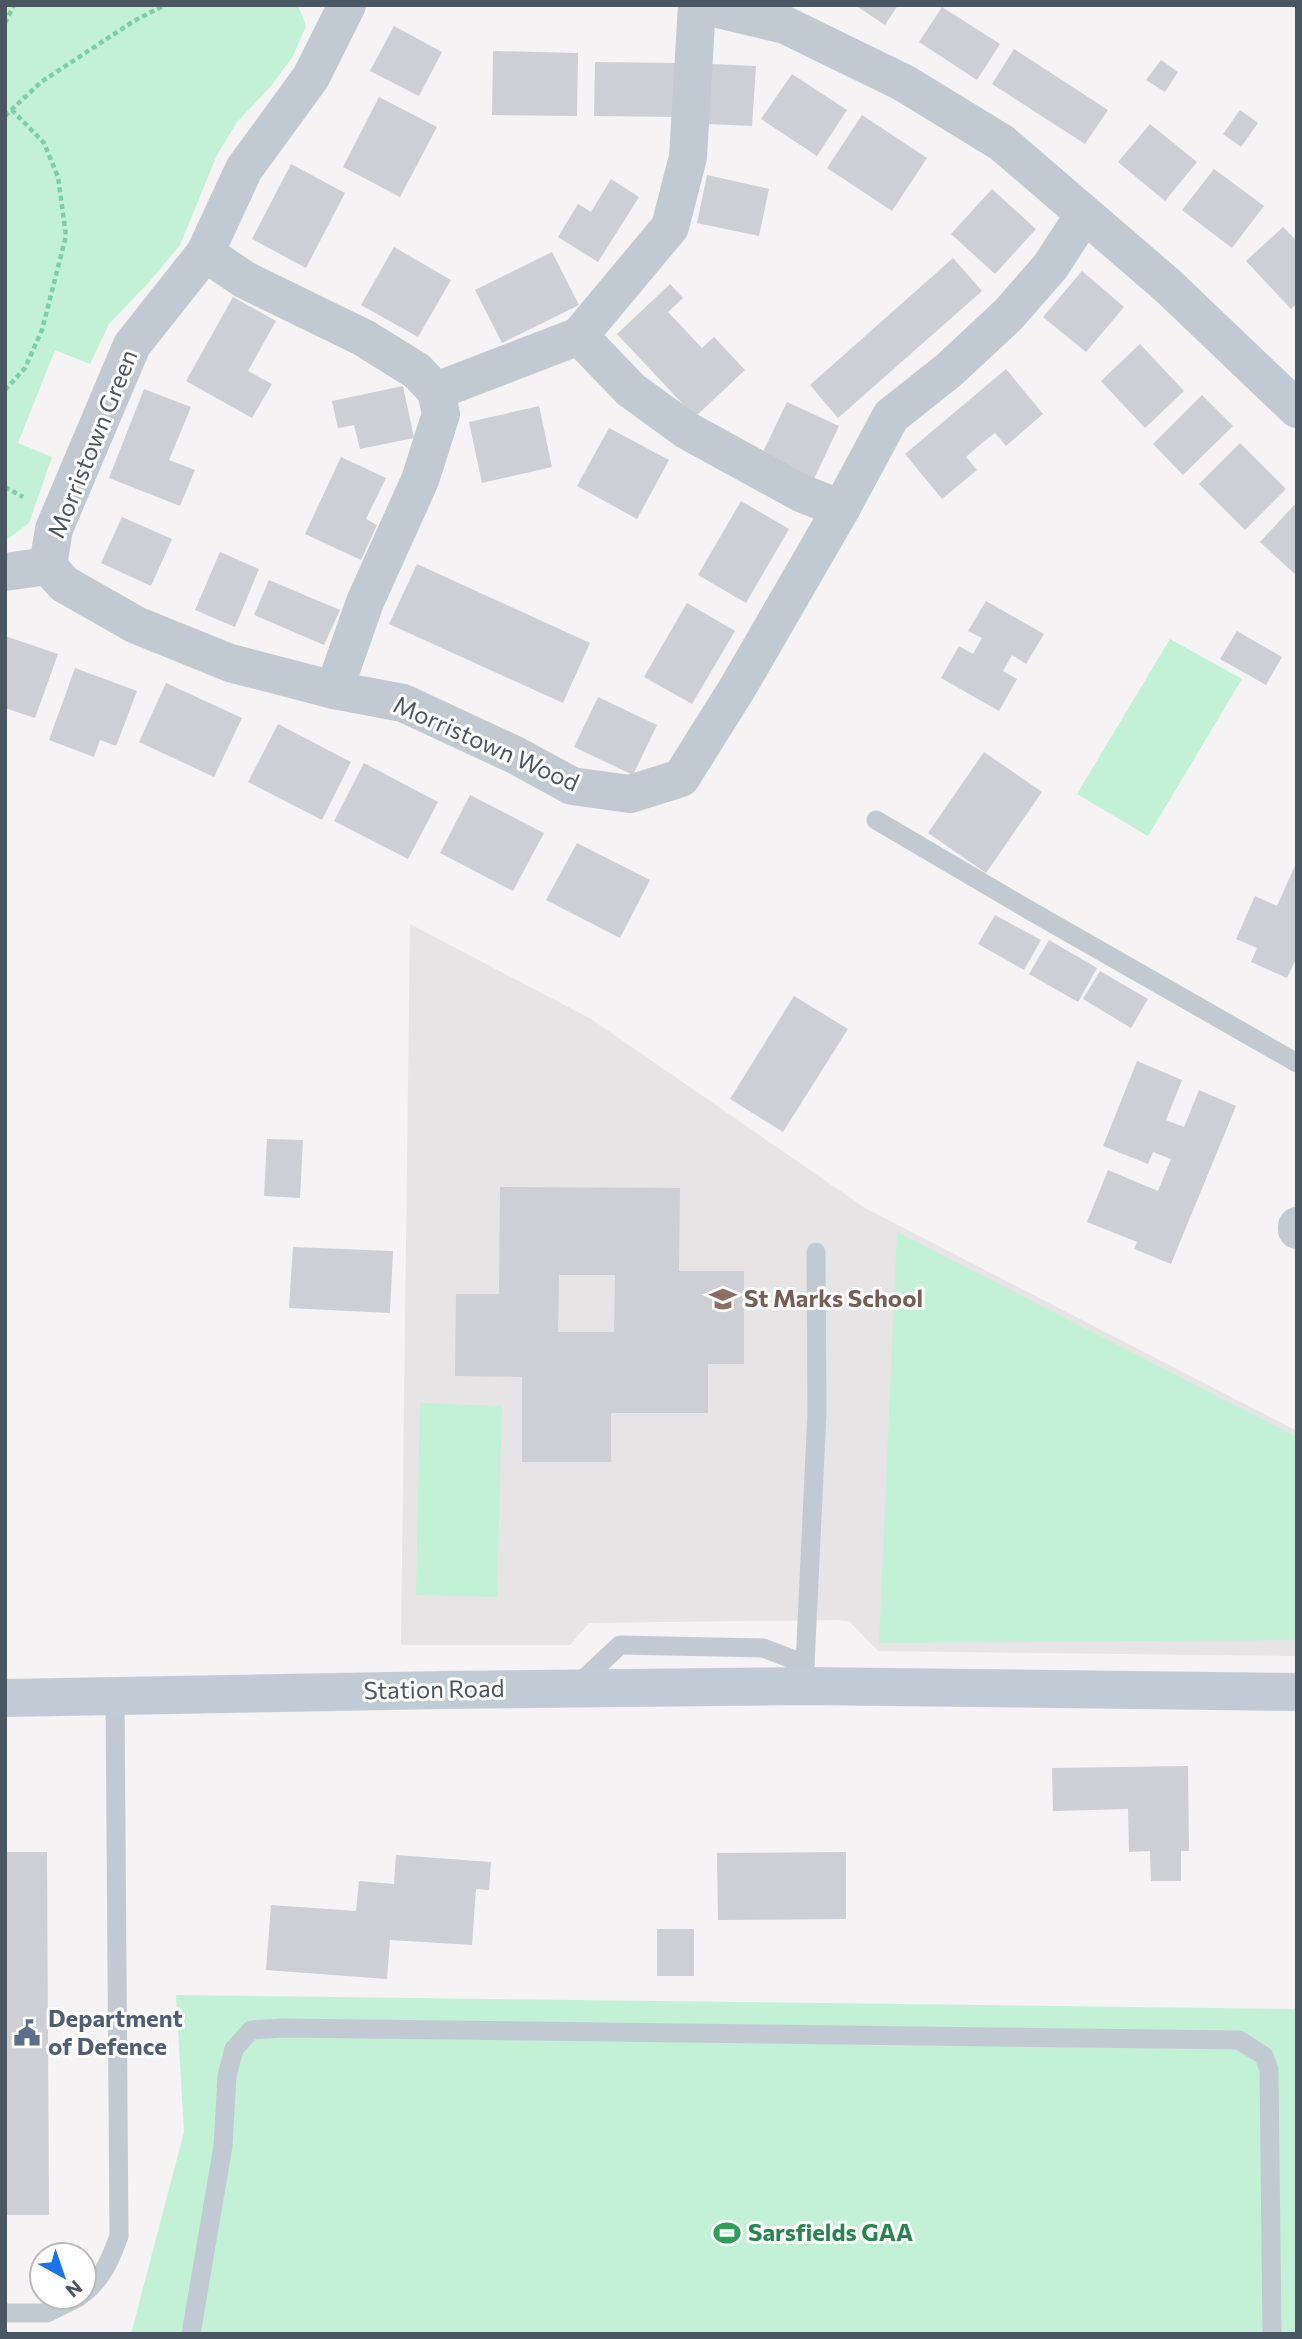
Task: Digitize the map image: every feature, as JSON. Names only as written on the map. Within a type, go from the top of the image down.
[{"type":"main road","name":"Station Road","points":[[5,1698],[573,1688],[804,1675],[863,1688],[1297,1692]]},
{"type":"street","name":"Morristown Green","points":[[5,572],[48,566],[54,529],[132,345],[205,253],[244,169],[311,77],[347,5]]},
{"type":"street","points":[[436,391],[579,336],[670,227],[688,157],[699,5],[785,24],[904,83],[1002,143],[1167,285],[1297,409]]},
{"type":"street","name":"Morristown Wood","points":[[48,566],[64,584],[136,625],[230,663],[334,690],[403,703],[515,755],[572,786],[629,794],[681,778],[738,687],[841,509],[891,416],[949,370],[1008,315],[1050,267],[1084,215]]},
{"type":"street","points":[[205,253],[245,280],[364,338],[417,371],[436,391],[441,414],[420,480],[365,602],[334,690]]},
{"type":"street","points":[[579,336],[631,390],[686,430],[801,493],[841,509]]},
{"type":"lane","points":[[876,820],[1297,1063]]},
{"type":"lane","points":[[804,1675],[817,1412],[816,1252]]},
{"type":"lane","points":[[98,2281],[110,2261],[119,2236],[115,1696]]},
{"type":"lane","points":[[191,2334],[223,2146],[228,2076],[234,2049],[251,2030],[284,2028],[1239,2040],[1264,2056],[1269,2070],[1272,2334]]},
{"type":"lane","points":[[5,2313],[51,2311]]},
{"type":"path","points":[[5,23],[13,5]]},
{"type":"path","points":[[5,116],[41,82],[134,21],[165,5]]},
{"type":"path","points":[[5,390],[25,368],[42,330],[66,236],[58,177],[44,143],[12,110]]},
{"type":"shaded area","name":"St Marks School","points":[[410,924],[591,1019],[865,1208],[1297,1431],[1297,1656],[878,1651],[849,1621],[836,1620],[589,1623],[570,1645],[401,1645]]},
{"type":"green space","points":[[5,5],[298,5],[306,26],[293,56],[271,86],[237,122],[217,155],[180,245],[109,324],[90,364],[55,350],[18,443],[52,457],[29,523],[5,541]]},
{"type":"green space","points":[[1170,639],[1242,679],[1148,836],[1077,794]]},
{"type":"green space","points":[[897,1232],[1297,1437],[1297,1640],[879,1643]]},
{"type":"green space","points":[[420,1403],[502,1406],[497,1597],[416,1595]]},
{"type":"green space","name":"Sarsfields GAA","points":[[176,1995],[1297,2009],[1297,2334],[131,2334],[184,2132]]},
{"type":"building","points":[[855,5],[898,5],[885,25]]},
{"type":"building","points":[[942,7],[1000,44],[977,80],[919,42]]},
{"type":"building","points":[[394,26],[442,52],[419,96],[370,71]]},
{"type":"building","points":[[1014,49],[1108,110],[1085,144],[992,84]]},
{"type":"building","points":[[493,51],[578,53],[577,116],[492,115]]},
{"type":"building","points":[[1161,60],[1178,72],[1165,92],[1146,80]]},
{"type":"building","points":[[595,62],[678,63],[677,117],[594,116]]},
{"type":"building","points":[[711,64],[756,66],[752,126],[707,124]]},
{"type":"building","points":[[792,74],[847,110],[817,156],[761,119]]},
{"type":"building","points":[[379,97],[437,127],[400,197],[343,167]]},
{"type":"building","points":[[1240,110],[1258,123],[1241,147],[1223,134]]},
{"type":"building","points":[[862,115],[927,158],[892,211],[827,168]]},
{"type":"building","points":[[1150,124],[1197,162],[1165,201],[1118,162]]},
{"type":"building","points":[[291,164],[345,193],[306,268],[252,239]]},
{"type":"building","points":[[1214,169],[1264,206],[1232,248],[1182,210]]},
{"type":"building","points":[[707,175],[769,189],[759,236],[697,223]]},
{"type":"building","points":[[611,179],[639,197],[598,262],[558,237],[578,204],[591,212]]},
{"type":"building","points":[[992,189],[1036,229],[995,274],[951,234]]},
{"type":"building","points":[[1283,227],[1297,241],[1297,303],[1291,309],[1246,261]]},
{"type":"building","points":[[394,247],[451,280],[418,337],[361,305]]},
{"type":"building","points":[[552,252],[579,305],[502,343],[475,290]]},
{"type":"building","points":[[953,258],[982,291],[838,418],[810,385]]},
{"type":"building","points":[[1082,271],[1124,307],[1086,352],[1043,317]]},
{"type":"building","points":[[670,284],[683,298],[668,312],[702,348],[714,337],[745,370],[695,417],[617,334]]},
{"type":"building","points":[[233,297],[276,321],[248,371],[272,384],[252,418],[186,381]]},
{"type":"building","points":[[1140,344],[1184,391],[1145,428],[1101,381]]},
{"type":"building","points":[[1006,369],[1043,414],[1006,446],[995,433],[982,443],[966,457],[977,470],[942,499],[905,454]]},
{"type":"building","points":[[403,386],[414,438],[360,449],[354,425],[338,428],[332,401]]},
{"type":"building","points":[[144,389],[191,407],[169,460],[195,470],[180,506],[109,478]]},
{"type":"building","points":[[1202,395],[1233,426],[1183,475],[1153,444]]},
{"type":"building","points":[[787,402],[839,426],[814,479],[762,454]]},
{"type":"building","points":[[539,406],[552,467],[482,483],[469,422]]},
{"type":"building","points":[[609,428],[669,460],[637,519],[577,486]]},
{"type":"building","points":[[1240,443],[1286,489],[1245,530],[1199,484]]},
{"type":"building","points":[[341,457],[386,478],[366,519],[377,525],[361,560],[305,534]]},
{"type":"building","points":[[741,501],[789,529],[746,603],[698,575]]},
{"type":"building","points":[[1297,502],[1297,576],[1260,542]]},
{"type":"building","points":[[122,517],[172,539],[151,586],[101,563]]},
{"type":"building","points":[[220,552],[259,569],[235,627],[195,610]]},
{"type":"building","points":[[417,564],[590,643],[563,703],[389,624]]},
{"type":"building","points":[[269,580],[340,610],[324,645],[254,615]]},
{"type":"building","points":[[986,601],[1044,634],[1026,664],[1012,655],[1003,671],[1017,679],[999,711],[941,678],[959,646],[973,654],[982,638],[968,631]]},
{"type":"building","points":[[687,603],[735,631],[692,704],[644,677]]},
{"type":"building","points":[[1237,631],[1282,657],[1266,685],[1220,659]]},
{"type":"building","points":[[5,636],[58,654],[35,718],[5,708]]},
{"type":"building","points":[[75,668],[137,691],[116,746],[100,740],[94,757],[49,740]]},
{"type":"building","points":[[166,683],[242,718],[214,777],[139,742]]},
{"type":"building","points":[[598,697],[657,725],[633,775],[574,747]]},
{"type":"building","points":[[278,724],[351,762],[322,820],[248,782]]},
{"type":"building","points":[[984,752],[1042,792],[986,873],[928,833]]},
{"type":"building","points":[[364,763],[438,802],[408,859],[334,821]]},
{"type":"building","points":[[470,795],[544,833],[513,891],[440,853]]},
{"type":"building","points":[[577,843],[650,880],[620,938],[546,900]]},
{"type":"building","points":[[1297,861],[1297,957],[1287,978],[1251,962],[1257,948],[1236,939],[1255,896],[1277,906]]},
{"type":"building","points":[[995,915],[1041,940],[1024,970],[978,944]]},
{"type":"building","points":[[1049,940],[1097,968],[1078,1002],[1029,974]]},
{"type":"building","points":[[1100,971],[1148,999],[1131,1028],[1083,999]]},
{"type":"building","points":[[794,996],[848,1029],[783,1132],[730,1099]]},
{"type":"building","points":[[1137,1061],[1182,1080],[1166,1120],[1184,1127],[1199,1090],[1236,1106],[1171,1264],[1134,1249],[1137,1242],[1087,1222],[1108,1170],[1158,1191],[1171,1159],[1153,1152],[1148,1164],[1103,1146]]},
{"type":"building","points":[[267,1139],[303,1140],[300,1198],[264,1196]]},
{"type":"building","points":[[500,1187],[680,1188],[679,1271],[744,1271],[744,1364],[708,1364],[708,1413],[611,1413],[611,1462],[522,1462],[522,1377],[455,1376],[456,1294],[499,1294]],"holes":[[[559,1275],[615,1275],[614,1332],[558,1332]]]},
{"type":"building","points":[[293,1247],[393,1251],[390,1313],[289,1308]]},
{"type":"building","points":[[1188,1766],[1189,1851],[1181,1851],[1181,1881],[1151,1881],[1150,1851],[1129,1852],[1128,1809],[1053,1811],[1052,1768]]},
{"type":"building","name":"Department of Defence","points":[[5,1852],[47,1852],[49,2215],[5,2215]]},
{"type":"building","points":[[846,1852],[846,1919],[718,1920],[717,1853]]},
{"type":"building","points":[[396,1855],[491,1862],[489,1890],[476,1889],[472,1945],[390,1940],[387,1979],[266,1970],[271,1905],[356,1911],[359,1881],[394,1884]]},
{"type":"building","points":[[657,1929],[694,1929],[694,1976],[657,1976]]},
{"type":"place","name":"St Marks School","points":[[723,1299]]},
{"type":"place","name":"Department of Defence","points":[[27,2033]]},
{"type":"place","name":"Sarsfields GAA","points":[[727,2233]]}]
